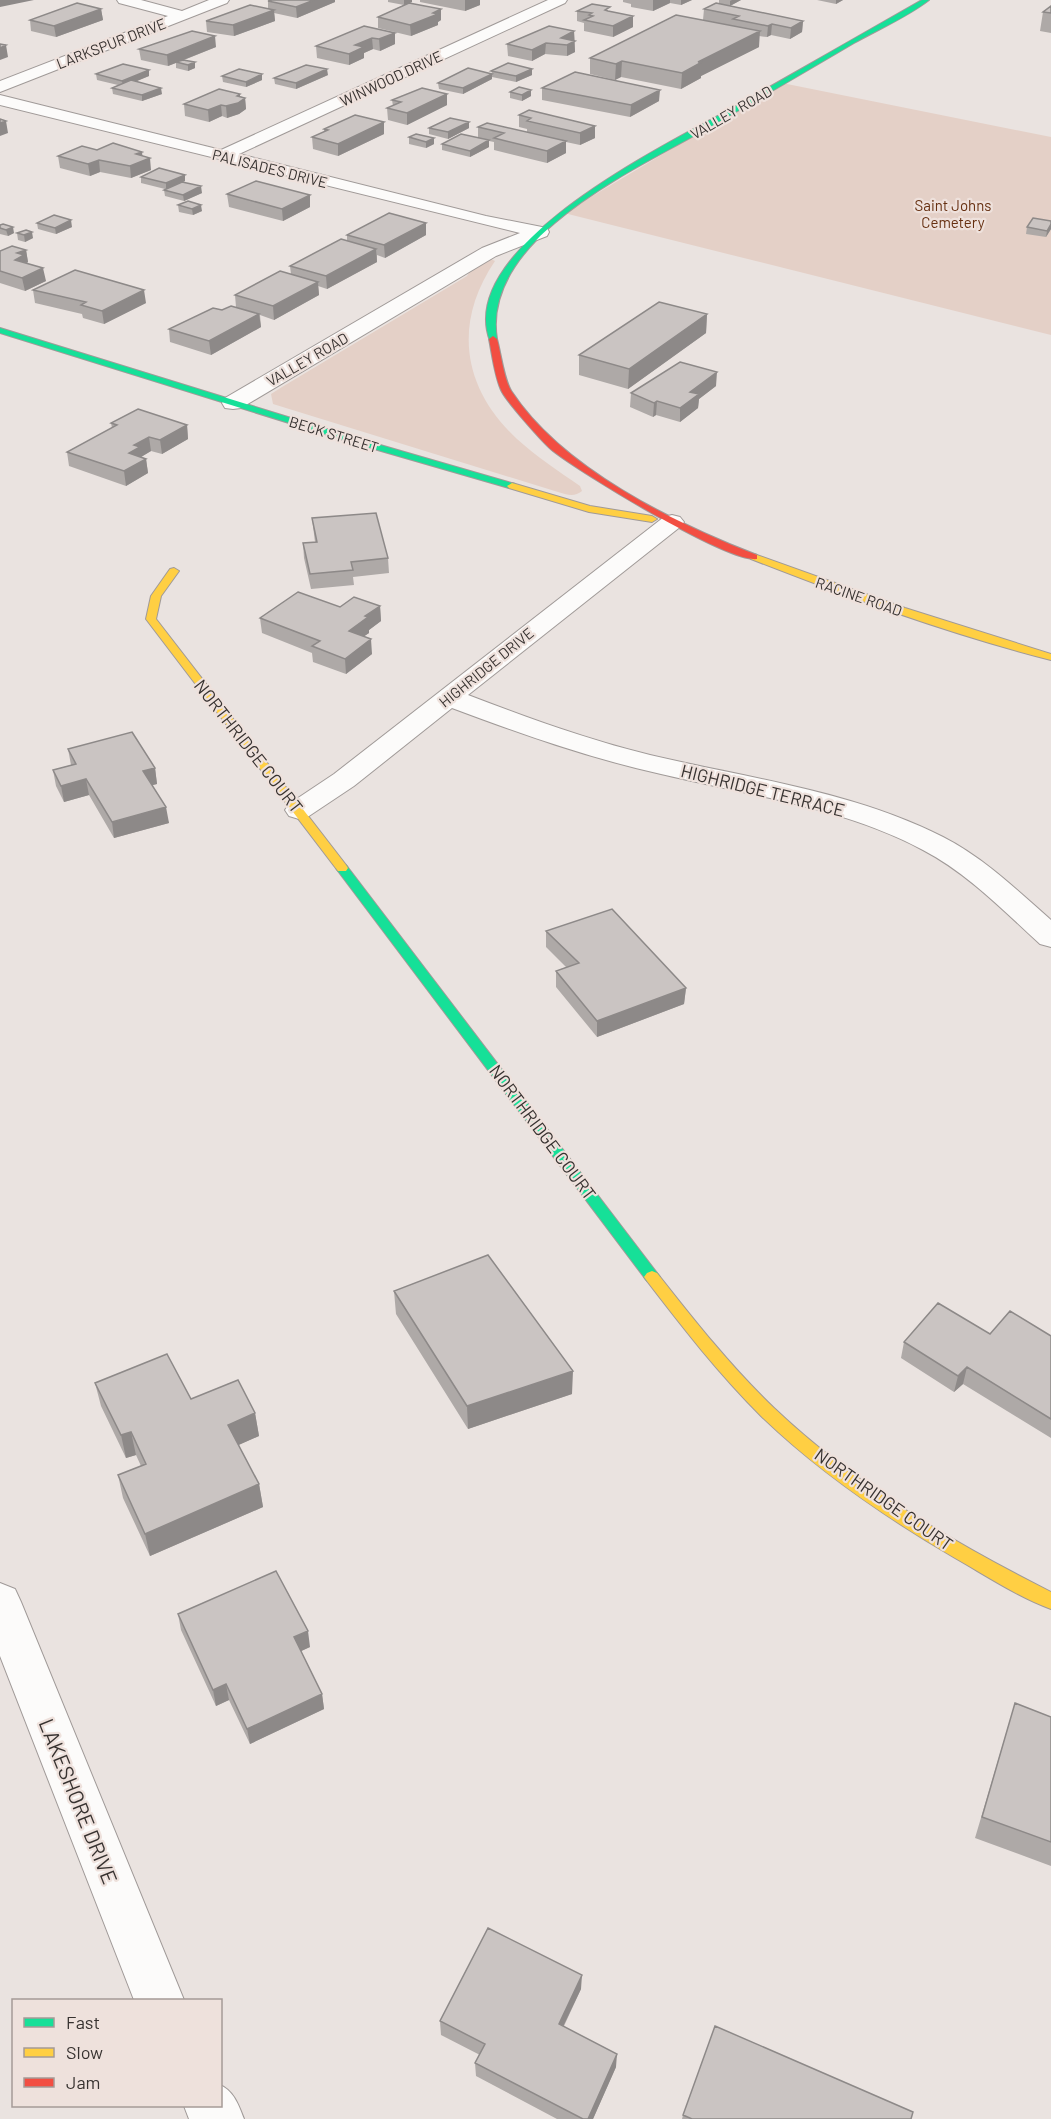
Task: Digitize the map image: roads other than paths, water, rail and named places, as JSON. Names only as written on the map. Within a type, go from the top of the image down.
[{"type":"main road","name":"VALLEY ROAD","points":[[672,522],[629,499],[555,448],[526,419],[507,393],[494,366],[489,341],[496,295],[506,272],[540,232],[567,211],[631,170],[926,0]]},
{"type":"main road","name":"BECK STREET","points":[[0,330],[233,403],[600,512],[672,522]]},
{"type":"main road","name":"RACINE ROAD","points":[[672,522],[716,543],[793,574],[1051,657]]},
{"type":"main road","name":"NORTHRIDGE COURT","points":[[174,571],[156,596],[151,619],[299,810],[686,1323],[732,1374],[778,1420],[820,1457],[870,1494],[1001,1576],[1051,1601]]},
{"type":"street","points":[[124,0],[182,15]]},
{"type":"street","name":"LARKSPUR DRIVE","points":[[0,87],[222,0]]},
{"type":"street","name":"WINWOOD DRIVE","points":[[222,156],[560,0]]},
{"type":"street","name":"PALISADES DRIVE","points":[[0,100],[540,232]]},
{"type":"street","name":"VALLEY ROAD","points":[[233,403],[489,252],[540,232]]},
{"type":"street","name":"HIGHRIDGE DRIVE","points":[[299,810],[344,780],[672,522]]},
{"type":"street","name":"HIGHRIDGE TERRACE","points":[[448,697],[591,748],[842,809],[883,822],[917,836],[955,857],[981,876],[1051,937]]},
{"type":"street","name":"LAKESHORE DRIVE","points":[[0,1602],[158,1999]]},
{"type":"park label","name":"Saint Johns Cemetery","points":[[953,214]]}]
